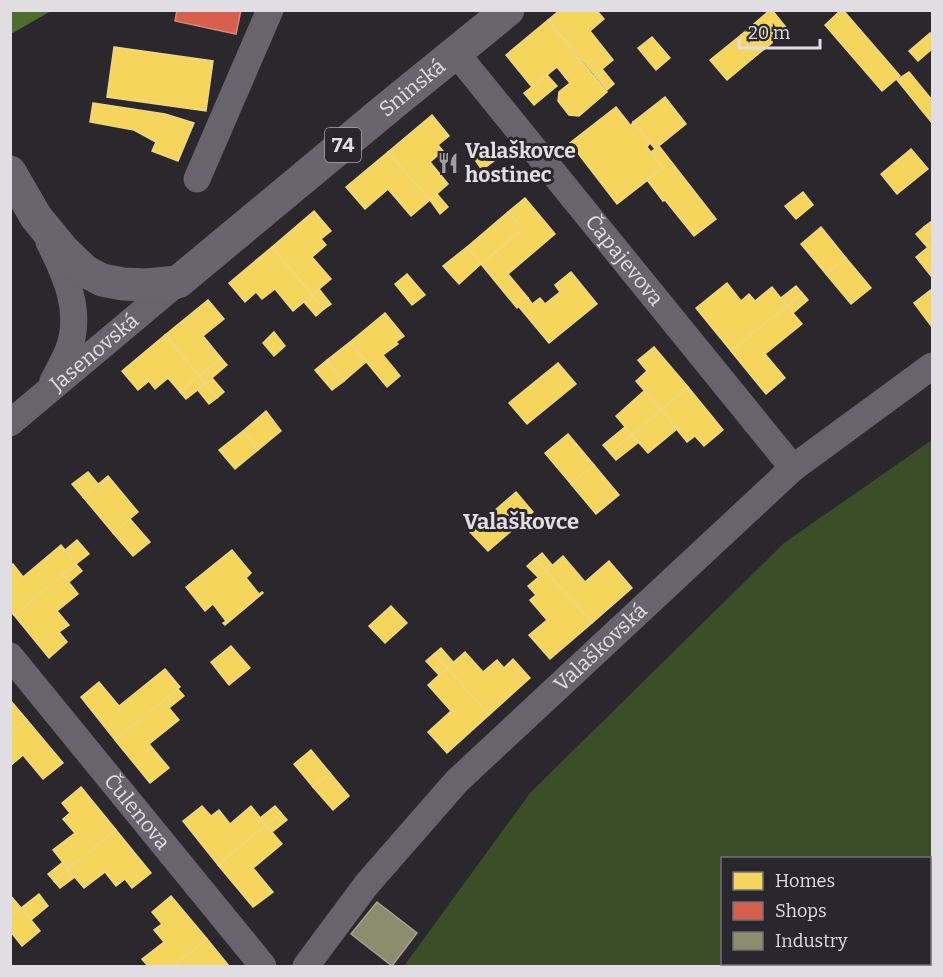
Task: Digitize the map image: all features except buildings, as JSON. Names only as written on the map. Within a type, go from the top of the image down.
[{"type":"main road","name":"Sninská","points":[[178,282],[508,10]]},
{"type":"main road","points":[[10,172],[36,217],[63,250],[85,271],[102,280],[123,284],[178,282]]},
{"type":"street","points":[[198,179],[270,10]]},
{"type":"street","name":"Čapajevova","points":[[456,53],[793,468]]},
{"type":"street","points":[[36,217],[64,270],[74,313],[71,342],[49,390]]},
{"type":"street","name":"Jasenovská","points":[[10,423],[178,282]]},
{"type":"street","name":"Valaškovská","points":[[306,966],[367,884],[457,781],[793,468],[933,366]]},
{"type":"street","name":"Čulenova","points":[[10,656],[263,966]]},
{"type":"shaded area","points":[[11,10],[51,10],[51,11],[11,34]]},
{"type":"shaded area","points":[[932,440],[932,966],[404,966],[530,793],[784,543]]},
{"type":"place","name":"Valaškovce hostinec","points":[[448,163]]},
{"type":"district","name":"Valaškovce","points":[[521,521]]}]
